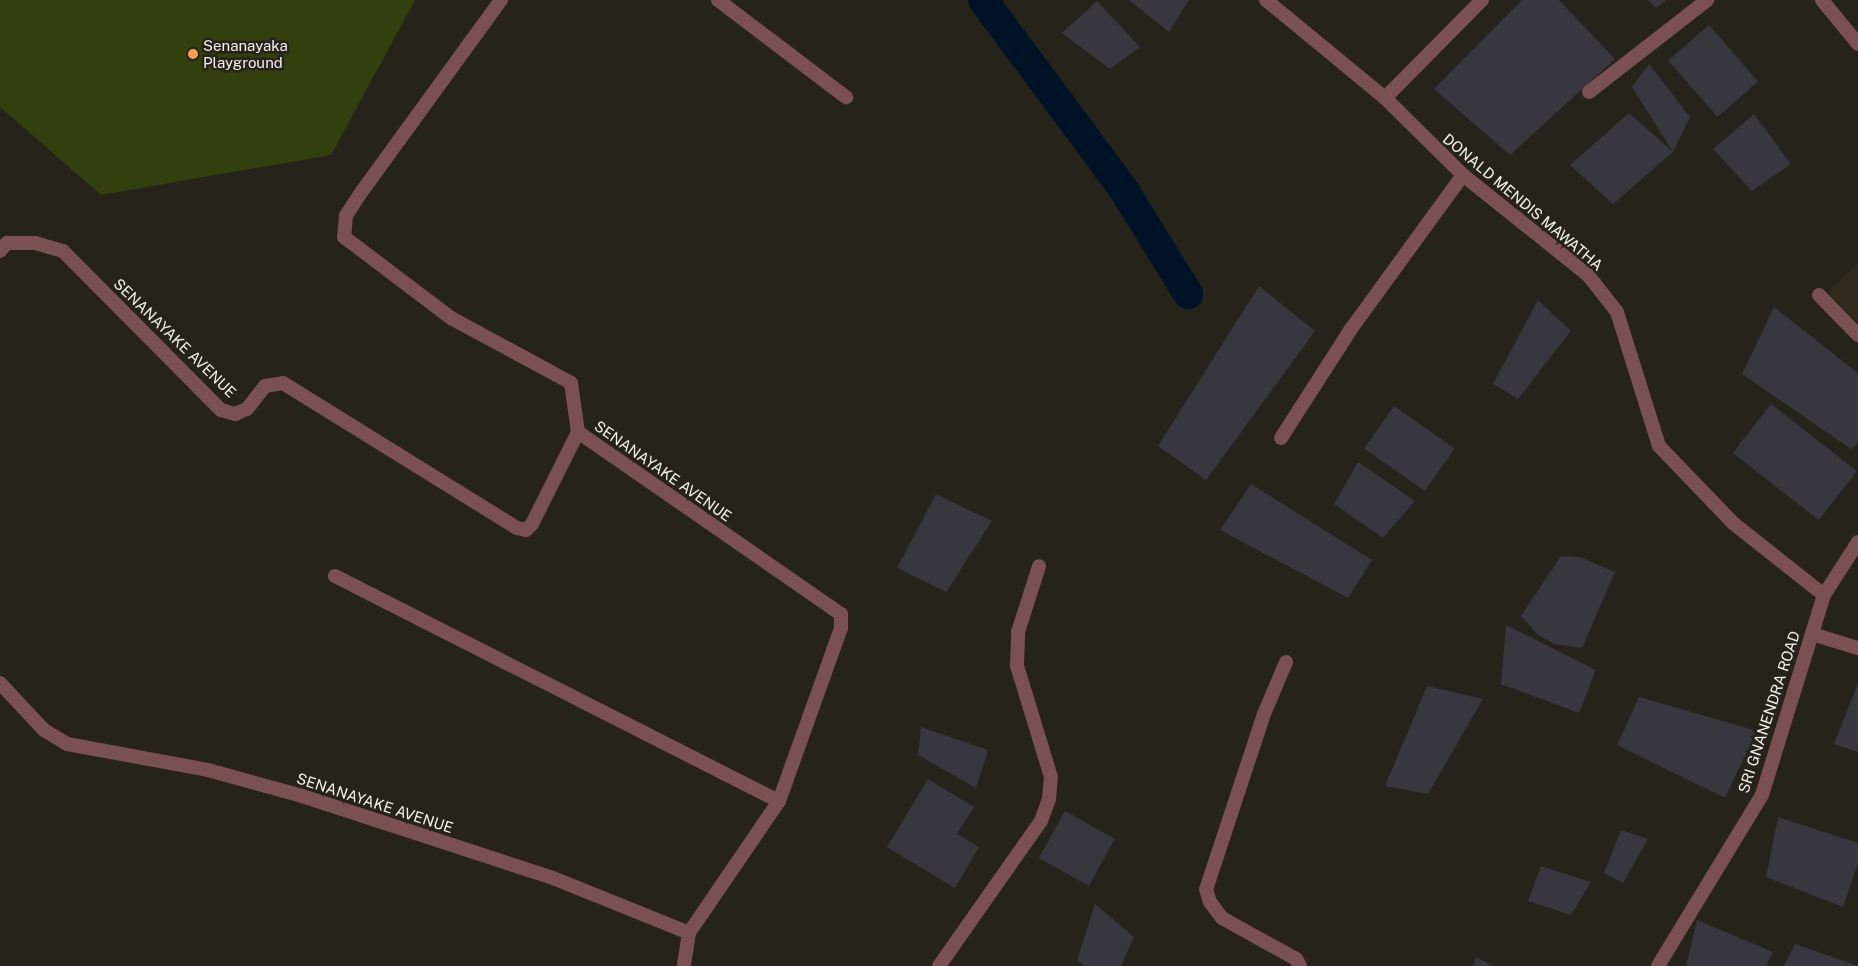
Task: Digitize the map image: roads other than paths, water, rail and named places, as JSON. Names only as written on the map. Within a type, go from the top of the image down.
[{"type":"street","points":[[501,0],[362,191],[346,216],[344,237],[451,318],[571,383],[578,432]]},
{"type":"street","points":[[718,0],[846,97]]},
{"type":"street","name":"DONALD MENDIS MAWATHA","points":[[1266,0],[1385,98],[1463,175],[1588,275],[1617,312],[1659,446],[1733,523],[1824,594]]},
{"type":"street","points":[[1385,98],[1482,0]]},
{"type":"street","points":[[1588,92],[1707,0]]},
{"type":"street","points":[[1822,0],[1858,44]]},
{"type":"street","points":[[1280,438],[1351,329],[1463,175]]},
{"type":"street","name":"SENANAYAKE AVENUE","points":[[0,251],[7,243],[35,243],[63,251],[221,410],[235,414],[248,409],[265,386],[282,383],[517,528],[526,530],[532,524],[578,432],[841,614],[841,628],[779,801],[689,933],[684,966]]},
{"type":"street","points":[[1820,295],[1858,335]]},
{"type":"street","name":"SRI GNANENDRA ROAD","points":[[1658,966],[1762,795],[1824,594],[1858,542]]},
{"type":"street","points":[[939,966],[1041,821],[1050,799],[1051,777],[1017,666],[1018,632],[1039,566]]},
{"type":"street","points":[[334,576],[779,801]]},
{"type":"street","points":[[1812,634],[1858,648]]},
{"type":"street","points":[[1286,662],[1264,714],[1206,888],[1210,902],[1222,918],[1296,959],[1300,966]]},
{"type":"street","name":"SENANAYAKE AVENUE","points":[[0,683],[44,730],[67,744],[93,751],[208,770],[299,795],[553,878],[689,933]]},
{"type":"waterway","points":[[983,0],[1122,187],[1188,294]]},
{"type":"place","name":"Senanayaka Playground","points":[[193,54]]}]
